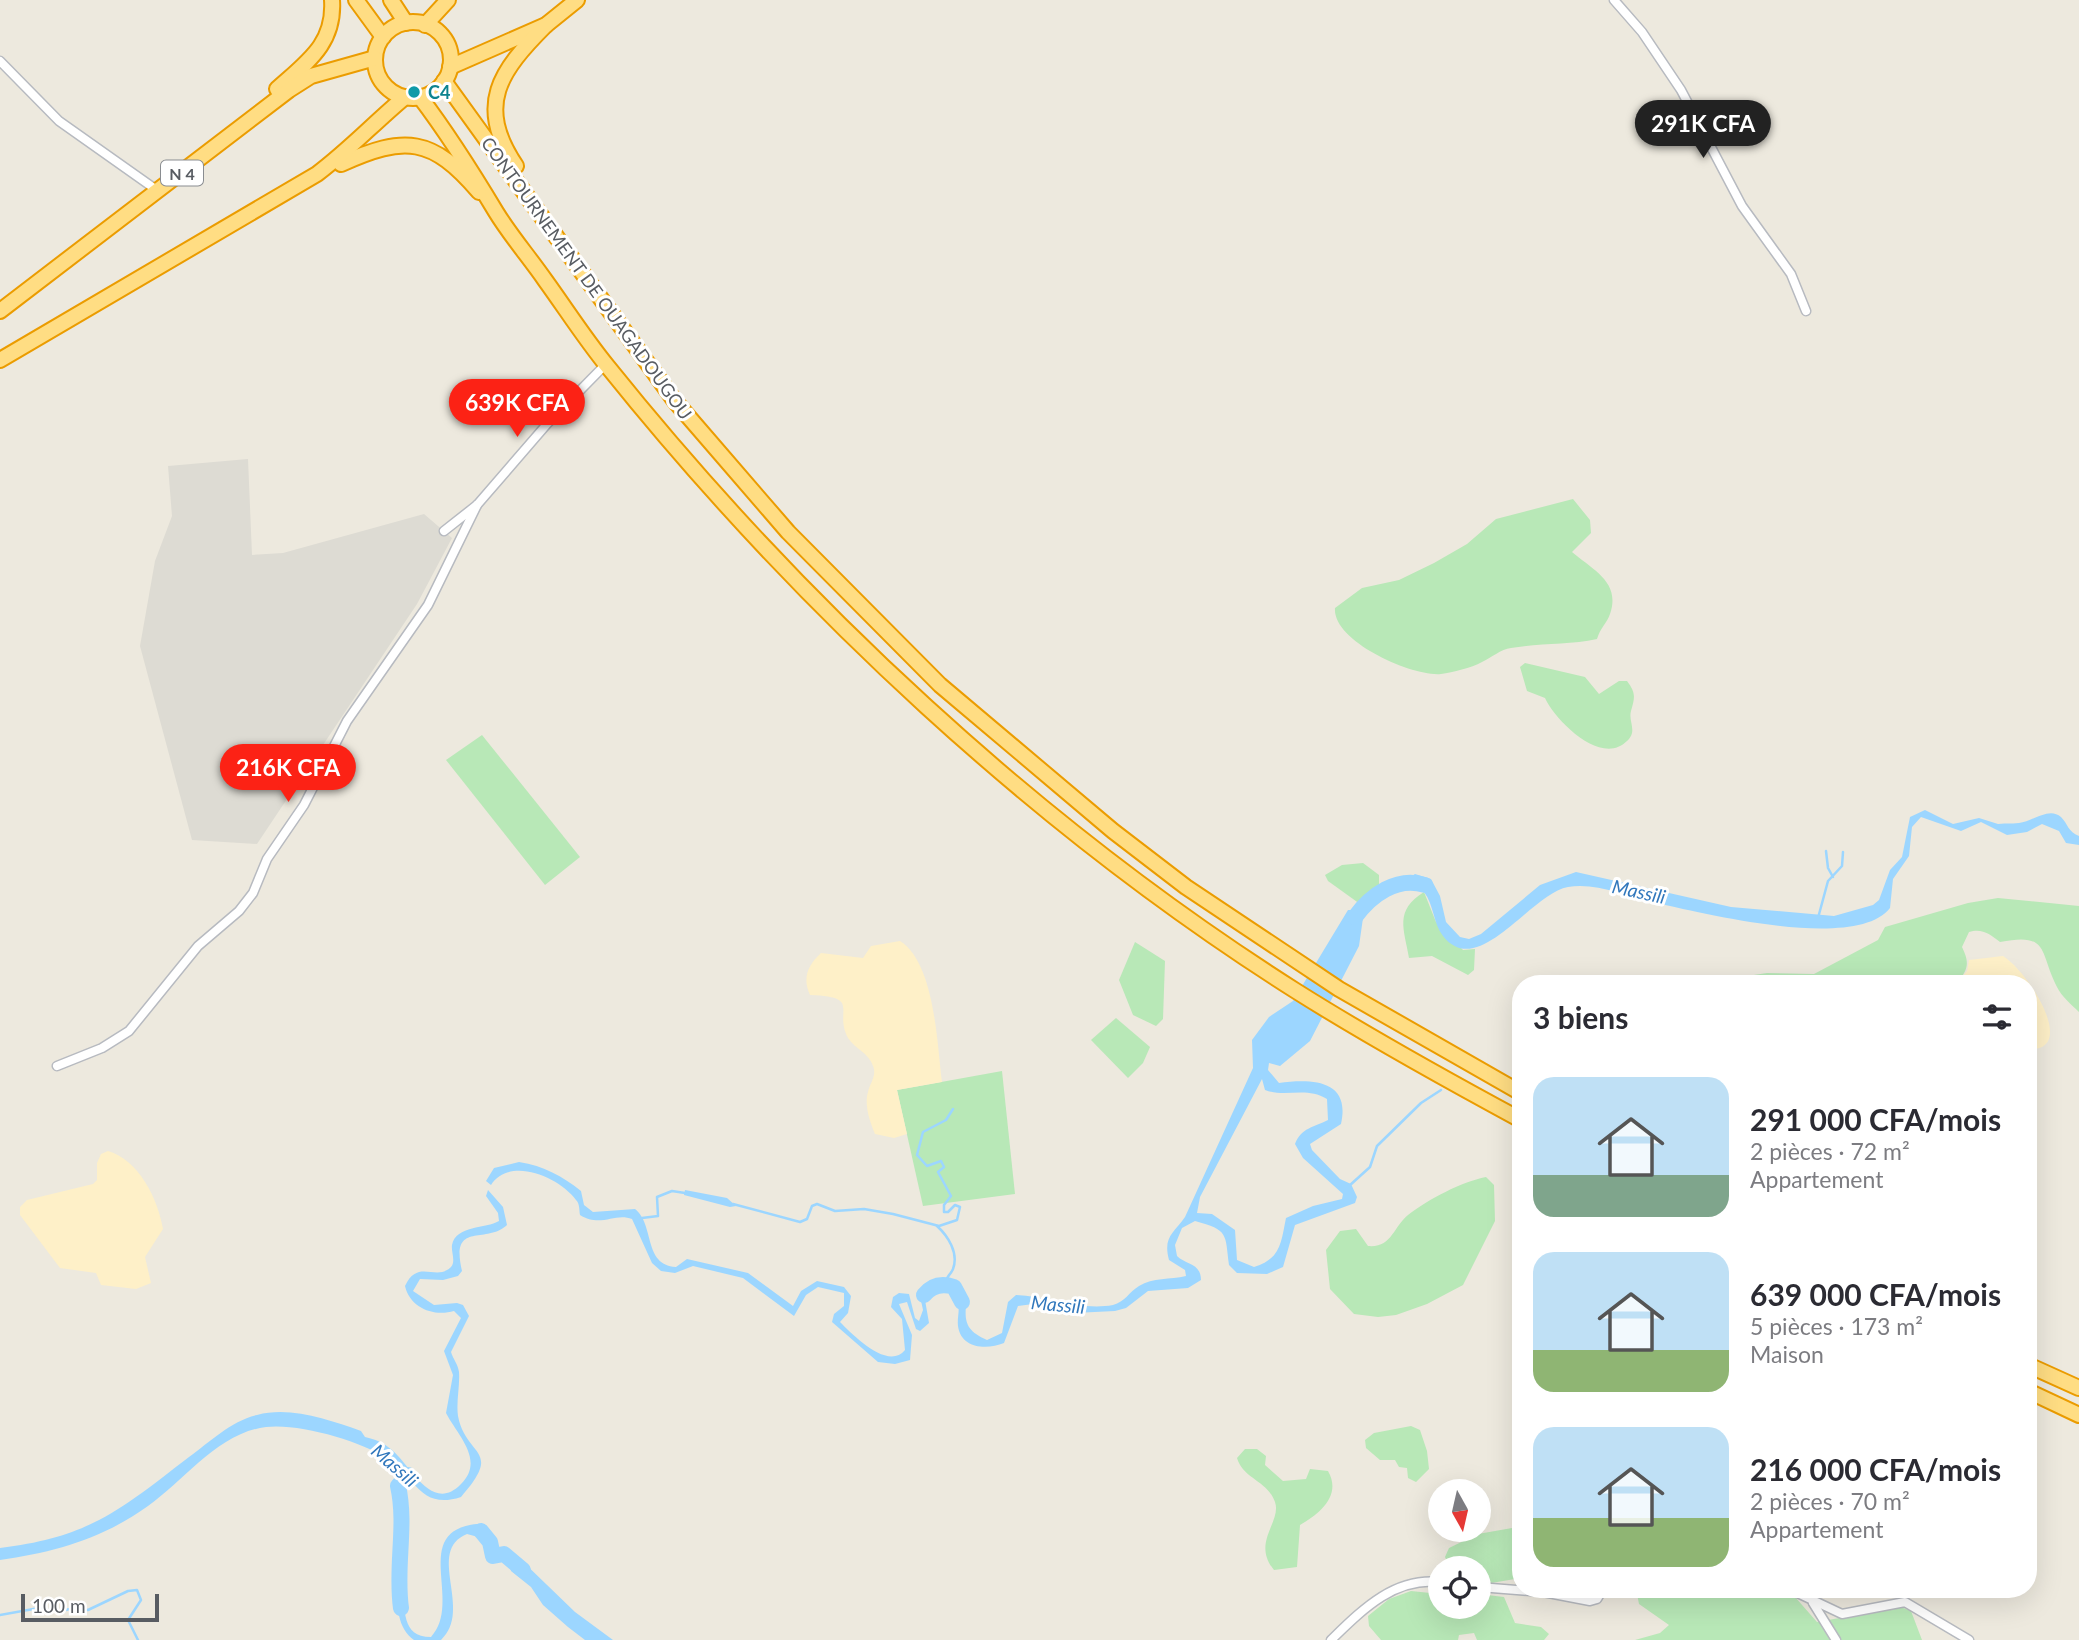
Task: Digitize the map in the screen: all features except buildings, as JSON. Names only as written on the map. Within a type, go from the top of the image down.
[{"type":"highway","points":[[251,118],[274,92],[315,56],[326,41],[332,22],[332,0]]},
{"type":"highway","points":[[356,0],[383,37]]},
{"type":"highway","points":[[390,0],[406,23]]},
{"type":"highway","points":[[425,24],[448,0]]},
{"type":"highway","points":[[527,194],[518,169],[502,145],[495,124],[494,103],[498,85],[509,65],[546,25],[578,0]]},
{"type":"highway","points":[[413,97],[388,88],[381,81],[375,58],[383,37],[392,29],[406,23],[425,24],[444,39],[449,48],[447,74]]},
{"type":"highway","points":[[0,360],[317,174],[350,150],[381,117],[413,97],[434,91],[447,74],[546,25]]},
{"type":"highway","name":"N 4","points":[[0,311],[251,118],[311,76],[375,58]]},
{"type":"highway","name":"CONTOURNEMENT DE OUAGADOUGOU","points":[[447,74],[527,194],[674,400],[788,532],[940,685],[1113,831],[1186,887],[1339,989],[1512,1088]]},
{"type":"highway","name":"CONTOURNEMENT DE OUAGADOUGOU","points":[[413,97],[474,172],[497,213],[606,365],[759,540],[834,618],[939,719],[1053,816],[1294,990],[1432,1072],[1512,1115]]},
{"type":"highway","points":[[317,174],[383,147],[402,143],[421,147],[454,166],[497,213]]},
{"type":"highway","points":[[2037,1369],[2079,1388]]},
{"type":"highway","points":[[2037,1395],[2079,1415]]},
{"type":"street","points":[[1614,0],[1642,32],[1681,90],[1742,206],[1791,274],[1806,311]]},
{"type":"street","points":[[0,61],[59,121],[158,191]]},
{"type":"street","points":[[444,531],[477,505],[547,424],[606,365]]},
{"type":"street","points":[[57,1066],[102,1048],[129,1031],[198,946],[239,911],[253,893],[267,859],[304,804],[347,721],[431,601],[477,505]]},
{"type":"street","points":[[1331,1640],[1382,1595],[1409,1583],[1428,1582]]},
{"type":"street","points":[[1491,1588],[1512,1590]]},
{"type":"street","points":[[1574,1598],[1590,1601],[1598,1598]]},
{"type":"street","points":[[1806,1598],[1842,1614],[1905,1602],[1969,1640]]},
{"type":"street","points":[[1811,1601],[1836,1640]]},
{"type":"shaded area","points":[[248,459],[252,555],[283,553],[424,514],[452,538],[417,604],[257,844],[192,840],[140,646],[155,561],[172,516],[168,466]]},
{"type":"green space","points":[[1573,499],[1590,520],[1591,533],[1572,552],[1603,578],[1612,593],[1610,614],[1597,639],[1507,649],[1478,664],[1441,674],[1412,670],[1376,654],[1346,633],[1338,620],[1335,608],[1362,588],[1399,580],[1434,563],[1467,544],[1496,519]]},
{"type":"green space","points":[[1525,663],[1585,677],[1599,694],[1619,681],[1627,681],[1634,695],[1630,737],[1616,748],[1605,748],[1592,745],[1580,737],[1558,718],[1545,698],[1527,691],[1520,667]]},
{"type":"green space","points":[[482,735],[580,857],[545,885],[446,760]]},
{"type":"green space","points":[[1363,863],[1379,875],[1379,893],[1360,904],[1328,881],[1325,875],[1342,865]]},
{"type":"green space","points":[[1424,892],[1436,922],[1463,950],[1475,949],[1474,970],[1468,975],[1432,956],[1409,958],[1403,921],[1408,906]]},
{"type":"green space","points":[[1998,898],[2079,906],[2079,1012],[2059,990],[2044,955],[2035,943],[2027,940],[2000,942],[1982,931],[1969,932],[1962,947],[1967,966],[1963,975],[1754,975],[1814,974],[1878,940],[1885,927],[1968,903]]},
{"type":"green space","points":[[1135,942],[1165,961],[1163,1019],[1156,1026],[1133,1015],[1119,980]]},
{"type":"green space","points":[[1116,1018],[1150,1047],[1143,1063],[1128,1078],[1091,1040]]},
{"type":"green space","points":[[1002,1071],[1015,1194],[923,1206],[897,1090]]},
{"type":"green space","points":[[1486,1177],[1494,1185],[1495,1221],[1463,1285],[1427,1304],[1396,1315],[1378,1317],[1354,1314],[1330,1289],[1326,1250],[1340,1231],[1356,1229],[1368,1246],[1382,1244],[1408,1215],[1426,1203],[1456,1187]]},
{"type":"green space","points":[[1411,1426],[1420,1430],[1429,1469],[1416,1482],[1408,1478],[1407,1468],[1399,1467],[1395,1460],[1380,1460],[1366,1448],[1365,1440],[1374,1433]]},
{"type":"green space","points":[[1245,1449],[1257,1449],[1266,1456],[1265,1465],[1283,1481],[1306,1479],[1310,1469],[1328,1471],[1332,1480],[1331,1496],[1327,1503],[1300,1525],[1297,1567],[1274,1570],[1268,1560],[1266,1541],[1275,1517],[1275,1502],[1267,1489],[1240,1465],[1237,1458]]},
{"type":"green space","points":[[1512,1528],[1512,1580],[1491,1583],[1491,1556],[1445,1556],[1449,1548],[1461,1542],[1491,1542],[1491,1532]]},
{"type":"green space","points":[[1411,1591],[1428,1593],[1428,1619],[1491,1619],[1491,1595],[1504,1597],[1515,1623],[1541,1627],[1549,1634],[1544,1640],[1477,1640],[1474,1633],[1459,1635],[1458,1640],[1381,1640],[1369,1626],[1368,1616],[1389,1599]]},
{"type":"green space","points":[[1638,1598],[1796,1598],[1817,1622],[1901,1607],[1911,1611],[1922,1640],[1635,1640],[1660,1633],[1669,1625],[1639,1604]]},
{"type":"sand","points":[[900,941],[912,952],[927,985],[936,1026],[942,1082],[897,1090],[907,1134],[894,1138],[875,1134],[873,1129],[867,1102],[874,1070],[868,1058],[848,1038],[841,1002],[826,996],[810,995],[807,977],[810,967],[821,953],[863,958],[871,946]]},
{"type":"sand","points":[[2003,956],[2022,975],[1964,975],[1969,960]]},
{"type":"sand","points":[[2037,995],[2049,1025],[2049,1038],[2043,1047],[2037,1048]]},
{"type":"sand","points":[[108,1151],[129,1163],[138,1172],[157,1205],[163,1229],[145,1257],[151,1283],[136,1289],[101,1285],[96,1273],[60,1268],[20,1215],[20,1207],[27,1200],[93,1184],[97,1180],[97,1163],[101,1154]]},
{"type":"water","points":[[1925,810],[1953,824],[1979,818],[1998,824],[2019,823],[2046,814],[2056,814],[2079,836],[2079,845],[2066,843],[2059,831],[2042,824],[2027,832],[2007,835],[1981,822],[1961,831],[1921,817],[1912,827],[1909,856],[1893,879],[1890,908],[1872,921],[1846,927],[1777,926],[1706,914],[1600,888],[1578,886],[1553,893],[1488,942],[1472,948],[1457,947],[1443,936],[1424,892],[1405,887],[1403,882],[1415,874],[1431,879],[1440,896],[1446,922],[1460,937],[1469,939],[1481,934],[1540,885],[1576,872],[1731,907],[1834,916],[1873,905],[1879,900],[1890,870],[1902,857],[1910,817]]},
{"type":"water","points":[[1368,899],[1370,903],[1364,911],[1359,946],[1310,1041],[1280,1066],[1269,1063],[1268,1070],[1279,1083],[1315,1082],[1334,1090],[1340,1098],[1343,1109],[1341,1124],[1310,1144],[1312,1150],[1340,1179],[1351,1184],[1357,1197],[1355,1203],[1295,1225],[1283,1267],[1267,1274],[1237,1273],[1229,1265],[1227,1246],[1220,1231],[1195,1221],[1182,1228],[1175,1245],[1177,1256],[1199,1270],[1201,1280],[1188,1288],[1148,1291],[1126,1308],[1115,1311],[1074,1313],[1033,1304],[1018,1306],[1004,1343],[983,1347],[964,1339],[958,1326],[957,1301],[949,1288],[953,1283],[967,1297],[967,1323],[974,1332],[987,1340],[1002,1333],[1008,1302],[1016,1295],[1076,1305],[1113,1305],[1121,1302],[1144,1283],[1186,1276],[1185,1270],[1169,1260],[1168,1241],[1185,1217],[1253,1068],[1252,1040],[1269,1017],[1293,1001],[1348,910],[1355,910]],"holes":[[[1262,1079],[1265,1090],[1311,1093],[1327,1099],[1328,1120],[1304,1131],[1295,1144],[1303,1158],[1343,1194],[1342,1199],[1313,1206],[1286,1218],[1281,1242],[1275,1254],[1263,1264],[1254,1267],[1237,1260],[1235,1230],[1212,1214],[1197,1213],[1200,1197]]]},
{"type":"water","points":[[519,1162],[545,1169],[567,1181],[581,1191],[584,1205],[593,1212],[635,1209],[645,1225],[654,1252],[666,1265],[676,1267],[687,1259],[748,1273],[793,1306],[801,1291],[817,1281],[844,1287],[851,1296],[848,1313],[840,1322],[880,1354],[898,1355],[905,1350],[902,1319],[891,1307],[893,1297],[899,1293],[909,1294],[915,1318],[919,1321],[923,1310],[920,1296],[925,1289],[939,1284],[940,1290],[925,1300],[929,1323],[920,1331],[916,1329],[907,1302],[899,1304],[912,1335],[910,1360],[895,1364],[878,1362],[832,1322],[834,1314],[844,1306],[844,1293],[818,1287],[806,1295],[794,1316],[743,1278],[693,1266],[675,1273],[661,1271],[652,1263],[632,1219],[588,1219],[580,1215],[578,1203],[568,1192],[558,1184],[534,1173],[510,1172],[499,1176],[491,1185],[486,1181],[494,1168]]},
{"type":"water","points":[[488,1190],[503,1207],[507,1225],[499,1231],[465,1239],[460,1255],[462,1271],[458,1276],[443,1280],[420,1279],[413,1291],[434,1305],[463,1305],[469,1316],[451,1352],[459,1372],[458,1416],[462,1430],[481,1461],[474,1481],[461,1497],[447,1500],[426,1495],[387,1458],[361,1445],[312,1431],[280,1426],[266,1427],[249,1431],[217,1448],[148,1506],[113,1527],[59,1548],[0,1560],[0,1548],[58,1537],[102,1518],[143,1492],[230,1427],[257,1415],[283,1412],[310,1415],[361,1431],[365,1437],[392,1450],[431,1491],[441,1494],[450,1492],[461,1484],[468,1475],[470,1457],[446,1413],[453,1375],[444,1351],[461,1318],[454,1311],[431,1312],[417,1305],[405,1286],[416,1273],[445,1271],[451,1267],[452,1245],[459,1234],[499,1221],[498,1213],[486,1196]]},
{"type":"water","points":[[685,1190],[727,1198],[736,1206],[730,1207],[684,1195]]},
{"type":"water","points":[[477,1524],[486,1527],[497,1542],[487,1546],[478,1537],[467,1534],[455,1542],[449,1567],[453,1598],[450,1628],[441,1640],[414,1640],[404,1629],[399,1616],[400,1587],[409,1627],[421,1636],[431,1637],[440,1622],[443,1606],[441,1554],[446,1540],[457,1529]]},
{"type":"water","points":[[517,1556],[575,1612],[613,1640],[585,1640],[568,1627],[543,1605],[531,1587],[511,1571],[508,1558]]},
{"type":"waterway","points":[[1826,851],[1828,868],[1833,877]]},
{"type":"waterway","points":[[1818,918],[1828,881],[1842,866],[1843,852]]},
{"type":"waterway","name":"Massili","points":[[1355,917],[1369,901],[1386,889],[1405,883],[1425,885]]},
{"type":"waterway","points":[[1349,1186],[1370,1167],[1377,1146],[1421,1103],[1441,1090]]},
{"type":"waterway","points":[[733,1204],[800,1222],[807,1219],[812,1206],[817,1204],[835,1211],[864,1209],[939,1226],[957,1220],[960,1207],[955,1205],[948,1212],[944,1212],[944,1205],[951,1196],[938,1172],[944,1167],[941,1161],[927,1166],[917,1155],[923,1132],[946,1120],[953,1109]]},
{"type":"waterway","points":[[642,1218],[658,1216],[657,1197],[672,1191],[685,1193]]},
{"type":"waterway","points":[[937,1226],[948,1240],[955,1257],[953,1269],[945,1284]]},
{"type":"waterway","name":"Massili","points":[[924,1295],[934,1287],[950,1286],[954,1287],[962,1302]]},
{"type":"waterway","points":[[401,1608],[401,1516],[398,1486],[408,1475]]},
{"type":"waterway","points":[[481,1531],[490,1542],[493,1556],[504,1554],[523,1570]]},
{"type":"waterway","points":[[0,1615],[39,1608],[57,1612],[74,1608],[88,1610],[128,1591],[137,1590],[141,1600],[128,1620],[138,1640]]},
{"type":"place","name":"C4","points":[[414,92]]}]
